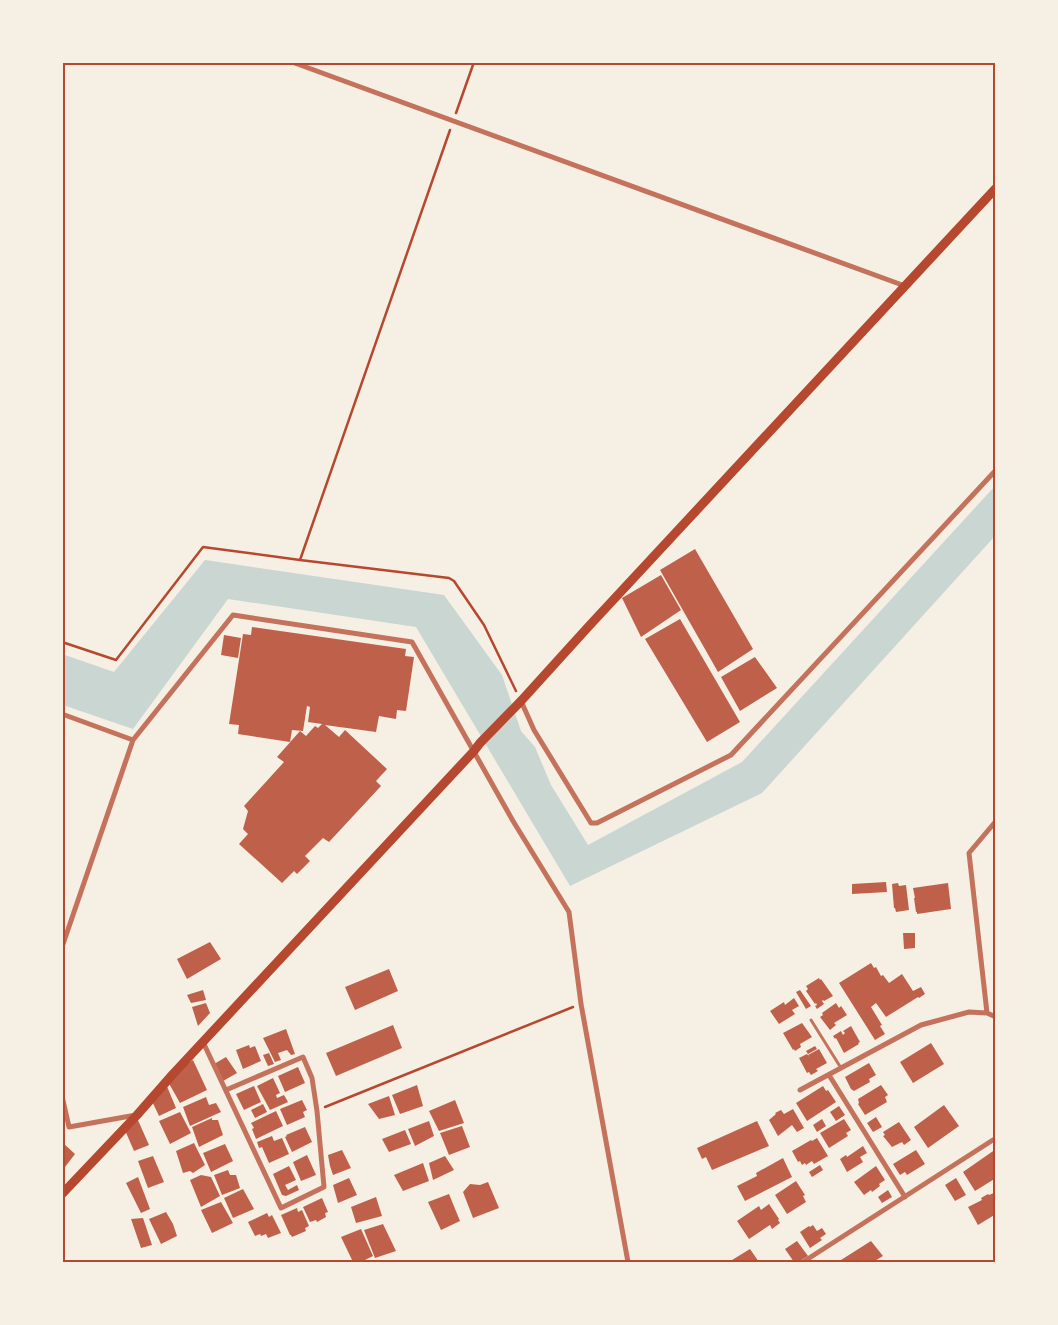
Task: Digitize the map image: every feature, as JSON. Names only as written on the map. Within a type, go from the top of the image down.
[{"type":"main road","points":[[62,1194],[996,188]]},
{"type":"street","points":[[292,62],[905,286]]},
{"type":"street","points":[[521,701],[534,730],[591,823],[597,823],[731,755],[996,470]]},
{"type":"street","points":[[62,947],[133,740],[233,615],[412,642],[477,747],[513,821],[569,912],[581,1004],[628,1262]]},
{"type":"street","points":[[62,714],[133,740]]},
{"type":"street","points":[[987,1013],[969,853],[996,821]]},
{"type":"street","points":[[800,1090],[921,1025],[969,1012],[987,1013],[996,1017]]},
{"type":"street","points":[[203,1042],[281,1208],[324,1187],[312,1078],[303,1057],[226,1090]]},
{"type":"street","points":[[829,1075],[905,1197]]},
{"type":"street","points":[[62,1096],[69,1127],[137,1115]]},
{"type":"street","points":[[803,1262],[996,1138]]},
{"type":"lane","points":[[811,1020],[841,1068]]},
{"type":"path","points":[[300,560],[474,62]]},
{"type":"path","points":[[62,642],[116,660],[203,546],[449,578],[454,581],[484,625],[521,701]]},
{"type":"path","points":[[317,1111],[581,1004]]},
{"type":"shaded area","points":[[995,486],[995,536],[762,793],[570,886],[416,627],[228,599],[133,729],[63,705],[62,654],[114,672],[205,560],[444,595],[502,675],[521,731],[535,747],[551,785],[588,845],[742,762]]},
{"type":"building","points":[[695,549],[753,649],[718,672],[660,570]]},
{"type":"building","points":[[661,575],[681,610],[641,637],[622,598]]},
{"type":"building","points":[[680,619],[740,722],[707,742],[645,639]]},
{"type":"building","points":[[252,627],[406,649],[405,656],[414,657],[406,711],[397,710],[396,719],[379,716],[376,732],[325,725],[339,737],[345,730],[387,769],[376,781],[381,786],[329,842],[323,838],[305,856],[310,861],[297,874],[294,871],[282,883],[239,844],[248,834],[243,829],[248,811],[244,806],[284,762],[277,757],[300,731],[306,736],[315,726],[318,728],[322,724],[308,722],[310,707],[307,706],[303,731],[292,730],[290,742],[238,734],[239,725],[229,724],[243,634],[251,635]]},
{"type":"building","points":[[224,635],[241,638],[238,658],[221,655]]},
{"type":"building","points":[[755,657],[777,688],[740,711],[721,677]]},
{"type":"building","points":[[886,882],[887,892],[852,894],[852,884]]},
{"type":"building","points":[[898,883],[899,886],[906,885],[909,910],[896,912],[894,908],[892,884]]},
{"type":"building","points":[[948,883],[951,909],[917,914],[913,888]]},
{"type":"building","points":[[903,933],[915,933],[915,948],[904,949]]},
{"type":"building","points":[[210,942],[221,959],[187,979],[177,959]]},
{"type":"building","points":[[871,963],[889,983],[902,974],[913,991],[921,987],[925,994],[886,1017],[876,1003],[871,1007],[885,1034],[875,1040],[839,983]]},
{"type":"building","points":[[389,969],[398,991],[355,1010],[345,987]]},
{"type":"building","points":[[819,978],[833,996],[823,1000],[824,1004],[817,1009],[816,1003],[806,991],[808,989],[806,986]]},
{"type":"building","points":[[203,990],[206,1000],[191,1003],[187,995]]},
{"type":"building","points":[[800,990],[811,1006],[806,1009],[796,992]]},
{"type":"building","points":[[794,998],[799,1006],[792,1010],[795,1014],[779,1024],[770,1011],[784,1002],[785,1005]]},
{"type":"building","points":[[206,1003],[210,1013],[198,1026],[192,1007]]},
{"type":"building","points":[[836,1003],[839,1008],[841,1006],[847,1015],[834,1023],[836,1025],[830,1030],[820,1017],[823,1015],[822,1013]]},
{"type":"building","points":[[802,1023],[812,1037],[800,1044],[801,1047],[795,1051],[783,1033]]},
{"type":"building","points":[[393,1025],[402,1048],[336,1076],[326,1053]]},
{"type":"building","points":[[851,1026],[860,1042],[844,1053],[833,1036],[841,1031],[843,1035],[845,1033],[843,1031]]},
{"type":"building","points":[[286,1029],[295,1054],[291,1055],[287,1050],[278,1053],[281,1060],[275,1062],[263,1038]]},
{"type":"building","points":[[931,1043],[944,1064],[913,1083],[900,1062]]},
{"type":"building","points":[[249,1045],[250,1048],[255,1046],[261,1061],[243,1069],[236,1050]]},
{"type":"building","points":[[815,1046],[817,1049],[808,1054],[806,1051]]},
{"type":"building","points":[[819,1049],[827,1063],[816,1069],[818,1071],[811,1075],[809,1072],[807,1073],[799,1058],[807,1054],[810,1058],[808,1055]]},
{"type":"building","points":[[269,1053],[274,1064],[268,1066],[263,1055]]},
{"type":"building","points":[[226,1057],[237,1073],[223,1081],[214,1064]]},
{"type":"building","points":[[193,1060],[207,1090],[180,1103],[167,1080]]},
{"type":"building","points":[[869,1063],[876,1075],[869,1079],[870,1082],[854,1091],[845,1077]]},
{"type":"building","points":[[298,1067],[305,1083],[285,1092],[278,1076]]},
{"type":"building","points":[[273,1078],[280,1093],[276,1095],[277,1098],[284,1095],[288,1102],[270,1110],[257,1086]]},
{"type":"building","points":[[166,1084],[176,1108],[159,1116],[151,1099]]},
{"type":"building","points":[[417,1085],[423,1106],[400,1114],[392,1095]]},
{"type":"building","points":[[881,1085],[888,1095],[885,1097],[887,1102],[865,1115],[858,1104],[858,1099]]},
{"type":"building","points":[[254,1086],[261,1102],[244,1110],[236,1094]]},
{"type":"building","points":[[823,1086],[836,1102],[807,1121],[796,1103]]},
{"type":"building","points":[[389,1096],[395,1115],[379,1119],[368,1104]]},
{"type":"building","points":[[206,1097],[209,1105],[216,1103],[221,1112],[190,1126],[183,1107]]},
{"type":"building","points":[[302,1100],[307,1110],[303,1112],[305,1117],[287,1125],[280,1109]]},
{"type":"building","points":[[455,1100],[464,1123],[439,1131],[429,1111]]},
{"type":"building","points":[[263,1104],[267,1112],[255,1118],[251,1110]]},
{"type":"building","points":[[944,1105],[959,1126],[928,1148],[914,1127]]},
{"type":"building","points":[[839,1106],[845,1115],[836,1121],[830,1112]]},
{"type":"building","points":[[793,1109],[804,1128],[797,1132],[792,1125],[778,1136],[769,1120],[775,1113],[781,1110],[784,1114]]},
{"type":"building","points":[[276,1111],[283,1126],[256,1139],[251,1123]]},
{"type":"building","points":[[180,1112],[191,1133],[170,1144],[159,1121]]},
{"type":"building","points":[[876,1117],[882,1127],[873,1132],[867,1123]]},
{"type":"building","points":[[137,1118],[149,1145],[134,1151],[124,1128]]},
{"type":"building","points":[[212,1118],[212,1120],[218,1120],[223,1135],[199,1147],[192,1127]]},
{"type":"building","points":[[822,1119],[826,1126],[817,1132],[813,1125]]},
{"type":"building","points":[[844,1119],[851,1130],[846,1133],[848,1136],[829,1148],[820,1133]]},
{"type":"building","points":[[429,1121],[434,1136],[415,1146],[408,1129]]},
{"type":"building","points":[[757,1121],[769,1146],[712,1170],[706,1157],[702,1159],[697,1148]]},
{"type":"building","points":[[899,1122],[911,1140],[904,1145],[902,1142],[892,1147],[883,1136],[885,1135],[883,1132]]},
{"type":"building","points":[[462,1126],[470,1147],[449,1155],[440,1133]]},
{"type":"building","points":[[305,1127],[312,1142],[292,1152],[285,1137],[286,1135]]},
{"type":"building","points":[[405,1130],[411,1144],[389,1152],[382,1139]]},
{"type":"building","points":[[272,1136],[274,1141],[282,1138],[289,1154],[269,1163],[262,1147],[259,1148],[257,1142]]},
{"type":"building","points":[[817,1138],[828,1156],[814,1164],[812,1161],[802,1165],[800,1161],[798,1162],[792,1151]]},
{"type":"building","points":[[62,1142],[75,1154],[62,1171]]},
{"type":"building","points":[[194,1143],[205,1165],[193,1173],[190,1171],[183,1173],[176,1151]]},
{"type":"building","points":[[225,1144],[233,1161],[211,1172],[203,1153]]},
{"type":"building","points":[[863,1146],[867,1153],[860,1157],[863,1162],[847,1172],[840,1159],[846,1155],[847,1157]]},
{"type":"building","points":[[996,1149],[996,1178],[975,1191],[963,1172]]},
{"type":"building","points":[[342,1150],[351,1168],[333,1175],[328,1155]]},
{"type":"building","points":[[916,1150],[925,1164],[907,1175],[905,1172],[900,1175],[893,1164]]},
{"type":"building","points":[[307,1155],[316,1175],[301,1181],[293,1162]]},
{"type":"building","points":[[153,1156],[164,1182],[148,1188],[138,1161]]},
{"type":"building","points":[[445,1156],[454,1170],[433,1180],[429,1163]]},
{"type":"building","points":[[783,1158],[792,1177],[745,1201],[737,1186],[757,1176],[756,1173]]},
{"type":"building","points":[[423,1163],[429,1181],[403,1191],[394,1175]]},
{"type":"building","points":[[820,1165],[823,1170],[812,1177],[809,1172]]},
{"type":"building","points":[[289,1166],[296,1180],[285,1185],[288,1190],[297,1185],[299,1190],[286,1196],[282,1195],[273,1174]]},
{"type":"building","points":[[876,1166],[885,1180],[872,1192],[871,1190],[864,1195],[854,1182]]},
{"type":"building","points":[[228,1170],[230,1175],[236,1175],[240,1188],[222,1195],[214,1175]]},
{"type":"building","points":[[201,1175],[211,1177],[220,1196],[201,1207],[190,1180]]},
{"type":"building","points":[[138,1177],[150,1209],[141,1213],[126,1183]]},
{"type":"building","points":[[349,1178],[357,1195],[338,1203],[333,1185]]},
{"type":"building","points":[[956,1178],[966,1195],[955,1201],[945,1185]]},
{"type":"building","points":[[796,1181],[805,1195],[803,1196],[806,1202],[787,1214],[775,1195]]},
{"type":"building","points":[[488,1182],[499,1208],[473,1218],[463,1192],[470,1184],[480,1185]]},
{"type":"building","points":[[243,1189],[254,1209],[233,1218],[224,1198]]},
{"type":"building","points":[[888,1190],[892,1197],[882,1203],[878,1197]]},
{"type":"building","points":[[996,1192],[996,1214],[978,1225],[968,1207],[982,1200],[981,1198],[988,1194]]},
{"type":"building","points":[[449,1194],[460,1221],[441,1230],[428,1202]]},
{"type":"building","points":[[376,1197],[382,1216],[356,1223],[351,1207]]},
{"type":"building","points":[[322,1198],[328,1212],[325,1213],[326,1217],[317,1222],[316,1220],[310,1222],[303,1207]]},
{"type":"building","points":[[221,1202],[233,1223],[212,1233],[201,1210]]},
{"type":"building","points":[[769,1204],[780,1223],[772,1229],[770,1225],[749,1239],[737,1221],[759,1206],[761,1210]]},
{"type":"building","points":[[297,1208],[298,1212],[302,1210],[309,1226],[305,1228],[306,1231],[292,1237],[281,1215]]},
{"type":"building","points":[[166,1212],[177,1236],[161,1244],[149,1219]]},
{"type":"building","points":[[267,1213],[269,1217],[272,1215],[281,1233],[268,1238],[266,1234],[255,1236],[248,1222]]},
{"type":"building","points":[[143,1218],[152,1245],[141,1248],[131,1219]]},
{"type":"building","points":[[383,1224],[396,1251],[375,1258],[364,1230]]},
{"type":"building","points":[[813,1225],[817,1231],[822,1228],[826,1234],[820,1238],[822,1240],[810,1248],[800,1232]]},
{"type":"building","points":[[361,1229],[373,1256],[361,1262],[353,1262],[341,1237]]},
{"type":"building","points":[[797,1241],[808,1256],[798,1262],[794,1262],[785,1249]]},
{"type":"building","points":[[871,1241],[883,1256],[873,1262],[843,1262],[841,1260]]},
{"type":"building","points":[[750,1249],[759,1262],[733,1262],[732,1260]]}]
